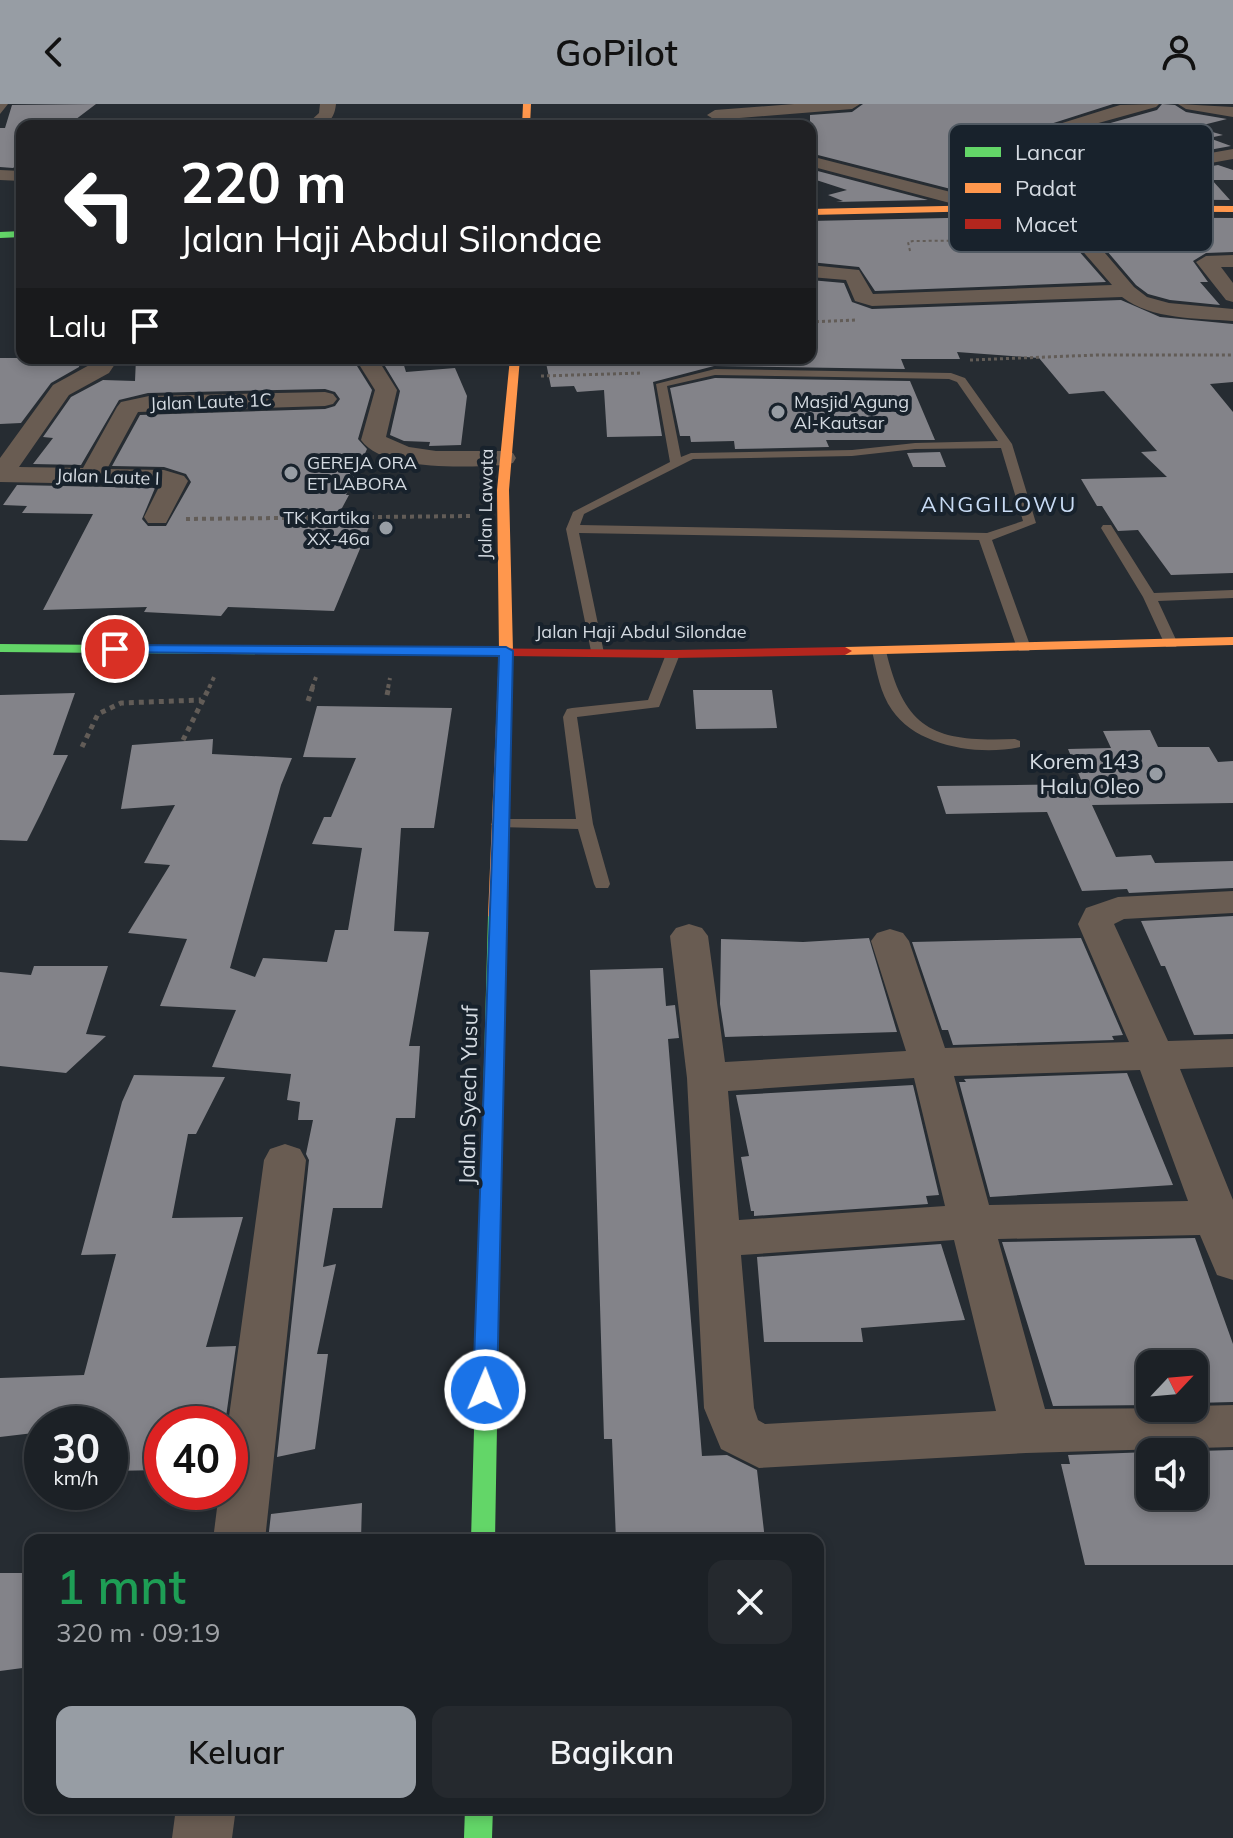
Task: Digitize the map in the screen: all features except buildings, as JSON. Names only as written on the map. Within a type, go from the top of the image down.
[{"type":"main road","points":[[816,212],[949,209]]},
{"type":"main road","points":[[1213,209],[1233,209]]},
{"type":"main road","name":"Jalan Lawata","points":[[506,651],[504,458],[514,367]]},
{"type":"main road","name":"Jalan Haji Abdul Silondae","points":[[0,648],[673,654],[1233,641]]},
{"type":"main road","name":"Jalan Syech Yusuf","points":[[483,1534],[499,824],[506,651]]},
{"type":"main road","points":[[478,1838],[479,1814]]},
{"type":"street","points":[[700,104],[722,120]]},
{"type":"street","points":[[715,115],[852,104]]},
{"type":"street","points":[[1075,124],[1151,104]]},
{"type":"street","points":[[1186,104],[1233,112]]},
{"type":"street","points":[[1213,158],[1233,154]]},
{"type":"street","points":[[816,163],[949,198]]},
{"type":"street","points":[[1092,252],[1127,291],[1150,305],[1233,315]]},
{"type":"street","points":[[1233,261],[1199,256],[1233,296]]},
{"type":"street","points":[[816,271],[852,274],[857,279],[862,297],[872,300],[1127,291]]},
{"type":"street","points":[[0,474],[61,390],[104,364]]},
{"type":"street","points":[[370,364],[386,390],[373,440],[402,451],[435,458],[504,458]]},
{"type":"street","name":"Jalan Laute 1C","points":[[91,476],[129,407],[149,403],[325,399]]},
{"type":"street","name":"Jalan Laute I","points":[[0,474],[164,478],[175,481],[166,518]]},
{"type":"street","points":[[1233,902],[1118,908],[1099,916],[1096,924],[1224,1217],[1233,1262]]},
{"type":"street","points":[[689,936],[707,1078],[729,1408],[733,1424],[752,1445],[1026,1431],[1233,1426]]},
{"type":"street","points":[[890,941],[930,1063],[1026,1431]]},
{"type":"street","points":[[707,1078],[930,1063],[1233,1053]]},
{"type":"street","points":[[240,1534],[285,1160]]},
{"type":"street","points":[[718,1239],[969,1222],[1224,1217]]},
{"type":"street","points":[[202,1838],[205,1814]]},
{"type":"lane","points":[[0,112],[4,104]]},
{"type":"lane","points":[[572,529],[987,537],[1030,523],[1006,444],[961,380],[951,376],[706,372],[661,384],[676,462]]},
{"type":"lane","points":[[597,653],[572,529],[579,512],[676,462],[702,455],[852,453],[915,446],[1006,444]]},
{"type":"lane","points":[[1107,528],[1150,597],[1171,644]]},
{"type":"lane","points":[[987,537],[1024,648]]},
{"type":"lane","points":[[1150,597],[1233,594]]},
{"type":"lane","points":[[879,651],[891,695],[921,730],[948,741],[973,746],[1015,744]]},
{"type":"lane","points":[[602,884],[585,824],[570,717],[572,712],[654,704],[658,701],[673,654]]},
{"type":"lane","points":[[499,824],[585,824]]},
{"type":"path","points":[[910,251],[908,242],[949,241]]},
{"type":"path","points":[[514,367],[650,373]]},
{"type":"path","points":[[166,518],[505,515]]},
{"type":"path","points":[[183,740],[229,650]]},
{"type":"path","points":[[82,747],[98,714],[121,703],[201,700]]},
{"type":"traffic: fast","points":[[0,235],[16,234]]},
{"type":"traffic: fast","points":[[0,648],[361,651]]},
{"type":"traffic: fast","points":[[483,1534],[497,916]]},
{"type":"traffic: fast","points":[[478,1838],[479,1814]]},
{"type":"traffic: slow","points":[[526,120],[527,104]]},
{"type":"traffic: slow","points":[[816,212],[949,209]]},
{"type":"traffic: slow","points":[[1213,209],[1233,209]]},
{"type":"traffic: slow","points":[[497,916],[506,651],[503,490],[514,364]]},
{"type":"traffic: slow","points":[[845,651],[1233,641]]},
{"type":"traffic: jam","points":[[361,651],[673,654],[845,651]]},
{"type":"place","name":"Masjid Agung Al-Kautsar","points":[[778,412]]},
{"type":"place","name":"GEREJA ORA ET LABORA","points":[[291,473]]},
{"type":"place","name":"TK Kartika XX-46a","points":[[386,528]]},
{"type":"place","name":"Korem 143 Halu Oleo","points":[[1156,774]]},
{"type":"district","name":"ANGGILOWU","points":[[999,504]]},
{"type":"route","points":[[115,649],[506,651],[485,1390]]}]
